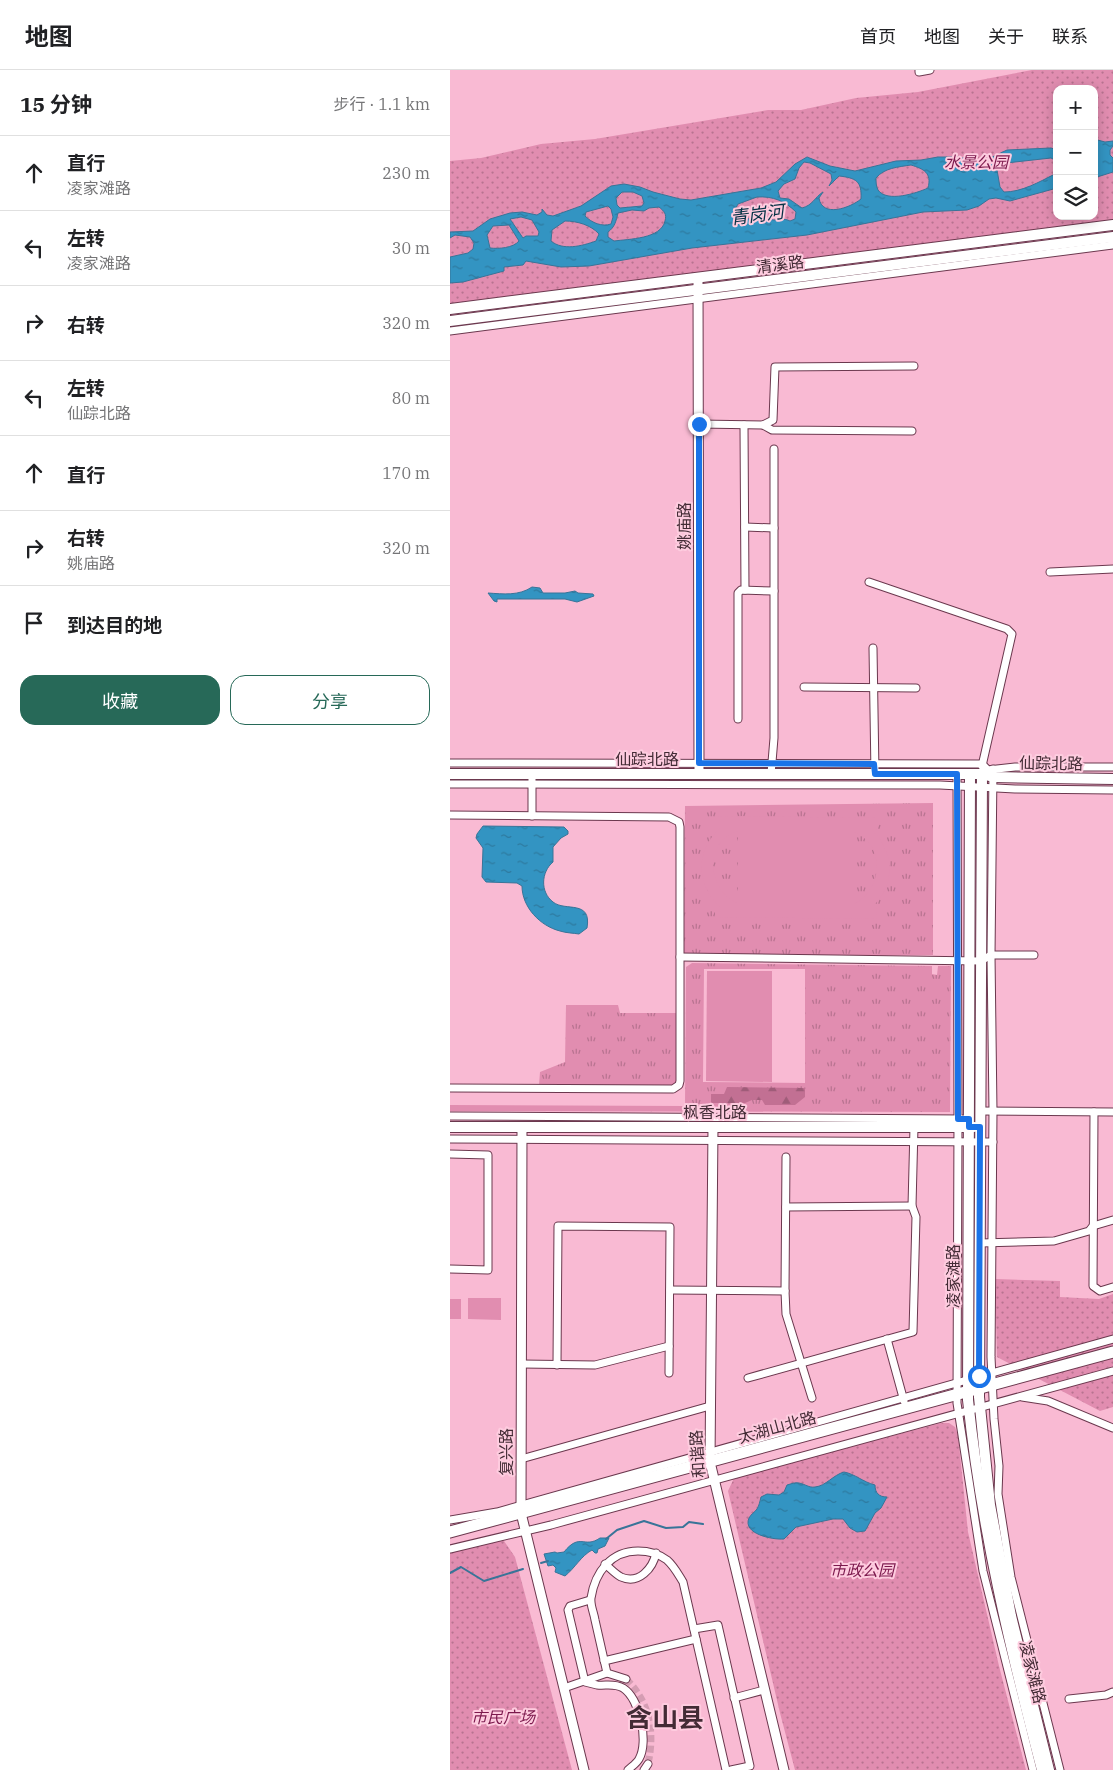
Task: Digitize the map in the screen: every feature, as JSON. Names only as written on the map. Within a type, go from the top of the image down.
[{"type":"main road","name":"清溪路","points":[[450,309],[1113,225]]},
{"type":"main road","name":"清溪路","points":[[450,321],[698,294],[830,273],[1113,237]]},
{"type":"main road","points":[[948,246],[950,258]]},
{"type":"main road","points":[[829,261],[830,273]]},
{"type":"main road","points":[[538,298],[540,310]]},
{"type":"main road","name":"仙踪北路","points":[[450,774],[532,774],[699,769],[875,769],[970,774],[982,769],[990,780],[1113,779]]},
{"type":"main road","name":"凌家滩路","points":[[970,774],[969,961],[963,1142],[968,1401],[976,1473],[1004,1618],[1042,1770]]},
{"type":"main road","name":"凌家滩路","points":[[990,780],[981,961],[979,1376],[968,1401],[1011,1616],[1049,1770]]},
{"type":"main road","name":"枫香北路","points":[[450,1127],[914,1127],[964,1123],[980,1119]]},
{"type":"main road","name":"太湖山北路","points":[[993,1394],[1113,1352]]},
{"type":"main road","name":"太湖山北路","points":[[711,1466],[968,1401],[1113,1360]]},
{"type":"main road","name":"太湖山北路","points":[[450,1540],[907,1409],[968,1401]]},
{"type":"main road","name":"太湖山北路","points":[[450,1532],[522,1518]]},
{"type":"street","points":[[919,70],[919,72],[930,70]]},
{"type":"street","points":[[450,331],[698,294],[1113,245]]},
{"type":"street","name":"姚庙路","points":[[698,278],[699,769]]},
{"type":"street","points":[[699,424],[763,425],[773,420],[775,367],[914,366]]},
{"type":"street","points":[[744,425],[745,590]]},
{"type":"street","points":[[763,425],[772,430],[912,431]]},
{"type":"street","points":[[771,769],[774,738],[774,449]]},
{"type":"street","points":[[745,527],[774,528]]},
{"type":"street","points":[[1050,572],[1113,569]]},
{"type":"street","points":[[869,582],[1007,629],[1012,634],[982,769],[875,769],[873,648]]},
{"type":"street","points":[[738,719],[738,593],[741,590],[774,591]]},
{"type":"street","points":[[804,687],[916,688]]},
{"type":"street","points":[[450,763],[699,769]]},
{"type":"street","points":[[450,784],[970,786],[990,780],[1015,767],[1113,766]]},
{"type":"street","points":[[532,774],[532,816]]},
{"type":"street","points":[[450,1116],[964,1123],[957,961],[957,774]]},
{"type":"street","points":[[990,780],[1113,790]]},
{"type":"street","points":[[990,780],[993,1115],[992,1372],[998,1494],[1004,1542],[1026,1639],[1060,1770]]},
{"type":"street","points":[[450,815],[669,817],[678,822],[680,827],[680,1081],[676,1088],[672,1090],[450,1088]]},
{"type":"street","points":[[680,957],[981,961],[991,955],[1034,955]]},
{"type":"street","points":[[1094,1112],[1093,1286],[1100,1291],[1113,1286]]},
{"type":"street","points":[[980,1119],[993,1115],[1113,1112]]},
{"type":"street","name":"复兴路","points":[[522,1127],[522,1518],[584,1770]]},
{"type":"street","name":"和谐路","points":[[713,1127],[711,1466],[784,1770]]},
{"type":"street","points":[[748,1378],[913,1332],[916,1217],[912,1206],[914,1127]]},
{"type":"street","points":[[450,1139],[993,1142]]},
{"type":"street","points":[[963,1142],[957,1382],[968,1401],[983,1571],[1033,1770]]},
{"type":"street","points":[[450,1154],[488,1155],[488,1270],[450,1269]]},
{"type":"street","points":[[786,1157],[786,1314],[812,1398]]},
{"type":"street","points":[[786,1207],[912,1206]]},
{"type":"street","points":[[980,1243],[1054,1242],[1089,1231],[1093,1226],[1113,1220]]},
{"type":"street","points":[[557,1365],[558,1226],[670,1226],[669,1373]]},
{"type":"street","points":[[670,1290],[785,1291]]},
{"type":"street","points":[[887,1339],[907,1409]]},
{"type":"street","points":[[450,1549],[522,1518],[711,1466],[903,1397],[1113,1339]]},
{"type":"street","points":[[522,1364],[595,1365],[669,1346]]},
{"type":"street","points":[[1019,1396],[1113,1370]]},
{"type":"street","points":[[968,1401],[993,1394],[1048,1401],[1113,1428]]},
{"type":"street","points":[[522,1459],[710,1406]]},
{"type":"street","points":[[450,1520],[497,1512],[522,1518]]},
{"type":"street","points":[[607,1673],[590,1600],[595,1581],[605,1564],[616,1555],[630,1551],[656,1553],[675,1568],[683,1582],[726,1770]]},
{"type":"street","points":[[605,1564],[623,1578],[634,1578],[645,1574],[654,1564],[656,1553]]},
{"type":"street","points":[[586,1682],[568,1610],[570,1606],[590,1600]]},
{"type":"street","points":[[694,1629],[718,1625],[750,1766],[731,1770]]},
{"type":"street","points":[[604,1661],[696,1639]]},
{"type":"street","points":[[564,1688],[586,1682],[607,1673],[626,1679]]},
{"type":"street","points":[[586,1682],[598,1685],[611,1684],[623,1688],[632,1698],[640,1715],[644,1745],[639,1760],[628,1770]]},
{"type":"street","points":[[734,1698],[764,1690]]},
{"type":"street","points":[[1068,1699],[1113,1692]]},
{"type":"green space","name":"水景公园","points":[[1032,70],[1113,70],[1113,225],[450,309],[450,161],[481,158],[541,144],[595,139],[768,110],[801,110],[856,98],[918,92]]},
{"type":"green space","points":[[933,803],[933,955],[686,956],[684,952],[685,806]]},
{"type":"green space","points":[[715,816],[877,818],[877,829],[872,830],[885,848],[890,869],[885,890],[871,908],[877,908],[876,919],[715,917],[715,907],[720,907],[706,888],[702,868],[706,847],[720,828],[715,828]],"holes":[[[738,831],[738,903],[737,903],[727,896],[720,887],[715,877],[713,866],[714,855],[719,845],[727,837]],[[854,832],[864,838],[872,847],[876,857],[877,868],[871,889],[854,904]]]},
{"type":"green space","points":[[692,963],[932,966],[932,974],[937,975],[938,966],[951,966],[950,1112],[450,1111],[450,1105],[685,1106],[686,967]],"holes":[[[704,969],[805,969],[805,1083],[703,1082]]]},
{"type":"green space","points":[[707,971],[772,971],[772,1082],[706,1081]]},
{"type":"green space","points":[[566,1005],[618,1005],[620,1013],[677,1013],[677,1081],[673,1087],[539,1085],[540,1072],[565,1062]]},
{"type":"green space","points":[[727,1087],[805,1088],[805,1097],[795,1105],[765,1105],[762,1100],[752,1100],[745,1103],[711,1103],[711,1094],[724,1094]]},
{"type":"green space","points":[[995,1279],[1060,1281],[1060,1297],[1099,1299],[1113,1294],[1113,1407],[1100,1411],[997,1357]]},
{"type":"green space","points":[[468,1298],[501,1298],[501,1320],[468,1319]]},
{"type":"green space","points":[[450,1299],[461,1299],[461,1319],[450,1319]]},
{"type":"green space","name":"市政公园","points":[[941,1423],[949,1423],[955,1427],[958,1435],[968,1532],[999,1666],[1026,1770],[795,1770],[728,1491],[734,1478]]},
{"type":"green space","name":"市民广场","points":[[502,1538],[515,1557],[572,1770],[450,1770],[450,1551]]},
{"type":"water","points":[[1098,140],[1113,141],[1110,155],[1113,158],[1113,172],[1098,177]]},
{"type":"water","points":[[1053,149],[1053,159],[1006,163],[997,170],[1000,187],[1004,192],[1011,192],[1030,186],[1053,175],[1053,189],[1010,201],[996,198],[989,199],[979,206],[967,210],[923,212],[807,235],[692,248],[589,266],[561,267],[526,261],[523,265],[504,267],[504,271],[463,282],[450,283],[450,257],[468,253],[473,249],[474,243],[470,237],[455,235],[450,238],[450,232],[473,231],[490,219],[510,213],[522,212],[537,215],[542,212],[542,209],[547,215],[553,216],[581,206],[611,186],[624,184],[680,199],[691,200],[761,188],[776,182],[795,164],[807,157],[830,166],[855,171],[896,161],[938,157],[958,157],[976,160],[990,158],[1007,150]],"holes":[[[804,162],[810,163],[831,174],[832,180],[829,186],[839,176],[854,179],[859,184],[861,199],[844,208],[831,209],[825,208],[821,204],[819,198],[823,192],[809,205],[802,208],[789,199],[780,198],[778,191],[784,184],[795,179],[799,168]],[[911,165],[926,172],[929,179],[928,188],[902,196],[888,196],[878,190],[876,178],[879,175],[892,168]],[[622,192],[633,192],[642,196],[644,203],[642,206],[620,208],[617,205],[616,198]],[[757,197],[768,197],[788,205],[796,212],[795,219],[790,221],[739,218],[733,213],[738,204]],[[608,206],[613,217],[611,224],[601,225],[591,221],[585,216],[586,212]],[[659,207],[666,216],[662,227],[657,231],[651,235],[628,240],[614,241],[608,237],[608,232],[614,226],[618,213],[632,210],[644,211],[649,208]],[[521,217],[532,220],[539,232],[538,236],[526,236],[523,238],[510,219]],[[565,221],[584,224],[599,234],[596,241],[573,247],[561,246],[551,241],[552,230]],[[509,225],[519,241],[510,247],[490,248],[487,235],[493,226]]]},
{"type":"water","points":[[532,587],[540,588],[543,593],[575,591],[593,594],[594,596],[577,602],[565,599],[497,599],[497,602],[488,593],[516,593]]},
{"type":"water","points":[[483,826],[564,827],[568,834],[561,838],[553,847],[553,862],[544,876],[544,888],[549,898],[558,905],[582,910],[587,919],[587,928],[579,934],[565,932],[546,925],[529,908],[525,901],[522,886],[517,883],[486,882],[482,877],[483,848],[476,838]]},
{"type":"water","points":[[844,1472],[875,1485],[878,1494],[887,1497],[865,1531],[857,1532],[850,1528],[843,1519],[833,1519],[796,1527],[784,1539],[766,1537],[754,1532],[750,1528],[748,1524],[749,1518],[758,1508],[761,1497],[767,1494],[779,1495],[784,1492],[787,1485],[794,1483],[811,1487],[819,1486]]},
{"type":"water","points":[[600,1538],[609,1538],[605,1546],[598,1549],[597,1553],[592,1550],[588,1553],[565,1576],[555,1572],[556,1568],[553,1565],[548,1566],[544,1554],[564,1552],[574,1543],[590,1542]]},
{"type":"waterway","points":[[606,1539],[617,1530],[644,1521],[666,1528],[683,1527],[689,1522],[703,1524]]},
{"type":"waterway","points":[[541,1563],[548,1561]]},
{"type":"waterway","points":[[450,1573],[461,1567],[484,1581],[523,1569]]},
{"type":"tunnel","points":[[626,1679],[641,1697],[649,1718],[651,1740],[648,1764]]},
{"type":"district","name":"含山县","points":[[665,1718]]},
{"type":"route","points":[[699,424],[699,763],[874,764],[875,774],[957,774],[958,1119],[969,1119],[969,1127],[980,1127],[979,1376]]},
{"type":"water label","name":"青岗河","points":[[757,215]]}]
